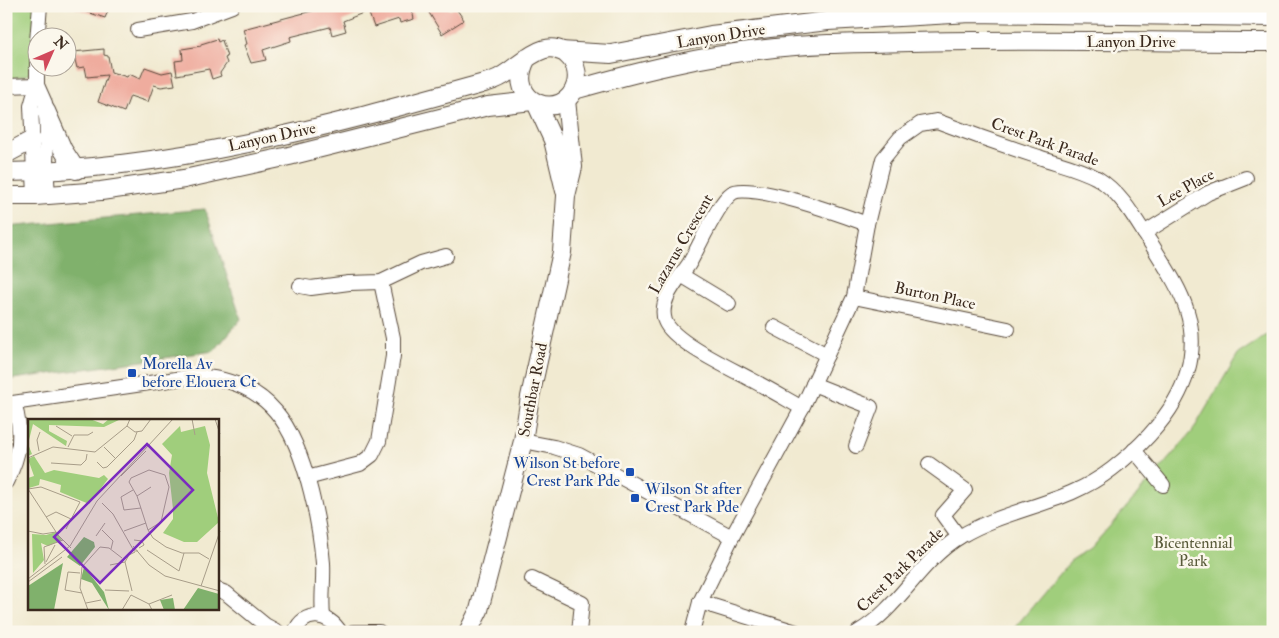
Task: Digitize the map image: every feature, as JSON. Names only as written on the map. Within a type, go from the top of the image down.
[{"type":"main road","name":"Lanyon Drive","points":[[560,51],[611,54],[711,35],[828,21],[971,13],[1273,17]]},
{"type":"main road","name":"Lanyon Drive","points":[[570,95],[653,68],[766,49],[822,44],[969,40],[1273,42]]},
{"type":"main road","points":[[548,48],[560,51],[570,58],[576,67],[577,79],[570,95],[557,104],[545,106],[534,102],[523,90],[520,80],[521,69],[527,58],[535,52],[548,48]]},
{"type":"main road","name":"Lanyon Drive","points":[[6,172],[76,170],[184,155],[288,134],[481,84],[501,76],[527,58]]},
{"type":"main road","name":"Southbar Road","points":[[468,632],[479,610],[523,441],[530,397],[562,252],[566,196],[573,167],[570,95]]},
{"type":"main road","name":"Lanyon Drive","points":[[6,196],[101,190],[209,174],[481,107],[534,102]]},
{"type":"main road","name":"Southbar Road","points":[[534,102],[553,140],[566,196]]},
{"type":"main road","points":[[46,111],[63,150],[76,170]]},
{"type":"main road","points":[[6,154],[32,140]]},
{"type":"main road","name":"Southbar Road","points":[[479,610],[482,632]]},
{"type":"street","points":[[40,6],[37,41],[38,85],[31,106],[32,140],[40,172],[42,195]]},
{"type":"street","points":[[138,30],[192,21],[232,6]]},
{"type":"street","points":[[6,86],[38,85]]},
{"type":"street","points":[[38,85],[45,103],[47,134],[40,172]]},
{"type":"street","name":"Crest Park Parade","points":[[692,632],[700,602],[732,537],[802,408],[854,296],[867,224],[883,160],[900,138],[920,124],[937,121],[1040,158],[1073,167],[1098,179],[1121,198],[1144,232],[1183,300],[1189,320],[1192,343],[1189,368],[1180,392],[1163,419],[1134,450],[1110,470],[1080,489],[1061,498],[988,521],[958,538],[931,560],[879,617],[858,632]]},
{"type":"street","name":"Lee Place","points":[[1144,232],[1196,199],[1246,178]]},
{"type":"street","name":"Lazarus Crescent","points":[[802,408],[718,363],[681,340],[666,322],[664,302],[722,202],[733,192],[749,190],[811,204],[867,224]]},
{"type":"street","points":[[300,286],[311,288],[349,283],[381,282],[421,263],[446,256]]},
{"type":"street","points":[[681,275],[729,304]]},
{"type":"street","points":[[308,478],[360,464],[372,455],[379,441],[393,356],[393,338],[381,282]]},
{"type":"street","name":"Burton Place","points":[[854,296],[1008,329]]},
{"type":"street","points":[[774,327],[827,355]]},
{"type":"street","points":[[6,482],[12,472],[19,452],[21,435],[19,420],[10,403],[179,378],[213,377],[244,387],[260,396],[288,427],[308,478],[320,531],[323,566],[318,616]]},
{"type":"street","points":[[813,384],[872,407],[856,446]]},
{"type":"street","points":[[523,441],[562,449],[579,456],[732,537]]},
{"type":"street","points":[[1134,450],[1163,485]]},
{"type":"street","points":[[930,464],[965,490],[944,515],[958,538]]},
{"type":"street","points":[[532,580],[582,603],[579,632]]},
{"type":"street","points":[[219,590],[226,593],[265,625],[278,632]]},
{"type":"street","points":[[700,602],[796,632]]},
{"type":"street","points":[[295,632],[301,622],[318,616],[334,624],[340,632]]},
{"type":"street","points":[[353,632],[380,632]]},
{"type":"green space","points":[[6,6],[40,6],[37,28],[28,28],[28,75],[11,79],[6,76]]},
{"type":"green space","points":[[205,209],[241,319],[214,351],[6,380],[6,227]]},
{"type":"green space","name":"Bicentennial Park","points":[[1273,331],[1273,632],[1011,632],[1070,562],[1090,549],[1192,432],[1238,354]]},
{"type":"building","points":[[75,6],[110,6],[105,18],[75,8]]},
{"type":"building","points":[[331,6],[339,6],[340,10],[350,6],[411,6],[414,19],[400,23],[399,19],[374,27],[368,11],[343,21],[346,31],[332,35],[330,27],[290,37],[291,41],[263,50],[266,60],[251,63],[244,45],[247,44],[243,29]]},
{"type":"building","points":[[425,6],[448,6],[450,10],[455,7],[464,20],[442,34]]},
{"type":"building","points":[[217,39],[218,42],[222,40],[227,57],[225,58],[227,63],[220,73],[221,76],[212,79],[209,69],[177,75],[175,61],[183,60],[182,49],[201,46],[201,44]]},
{"type":"building","points":[[104,49],[104,55],[108,56],[111,72],[127,77],[129,74],[140,79],[145,67],[162,73],[172,71],[175,85],[161,87],[154,85],[148,102],[130,96],[124,112],[98,102],[107,75],[87,77],[85,67],[78,68],[78,52]]},
{"type":"place","name":"Morella Av before Elouera Ct","points":[[132,373]]},
{"type":"place","name":"Wilson St before Crest Park Pde","points":[[630,472]]},
{"type":"place","name":"Wilson St after Crest Park Pde","points":[[635,498]]}]
